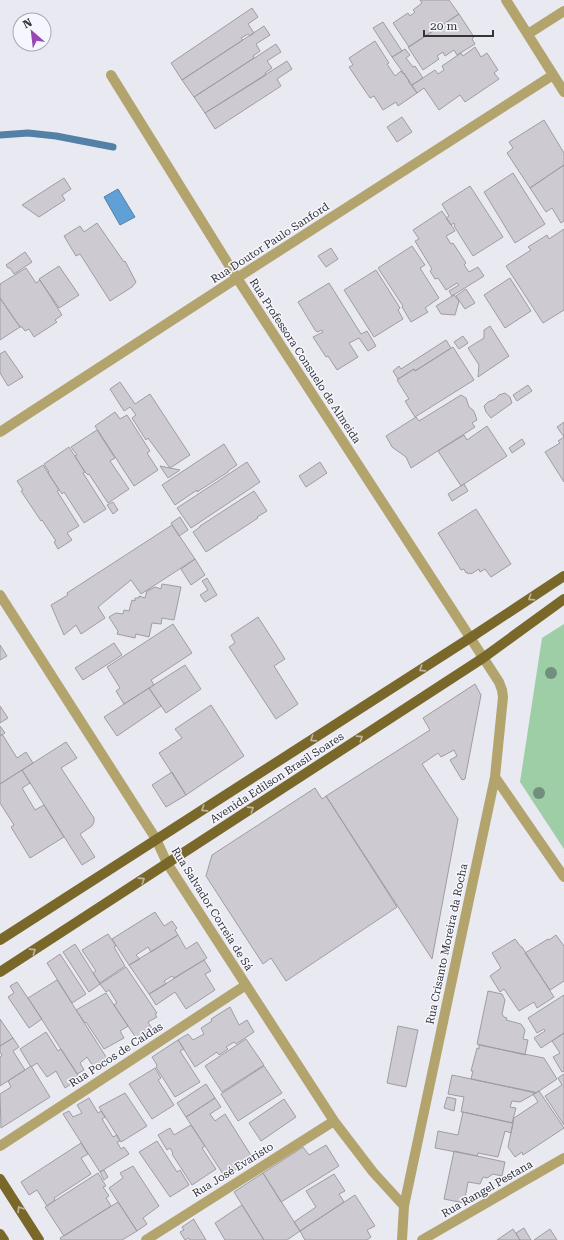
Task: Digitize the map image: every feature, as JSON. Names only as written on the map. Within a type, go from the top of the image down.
[{"type":"main road","name":"Avenida Edilson Brasil Soares","points":[[0,940],[564,576]]},
{"type":"main road","name":"Avenida Edilson Brasil Soares","points":[[0,972],[483,658],[564,599]]},
{"type":"main road","points":[[0,1179],[39,1240]]},
{"type":"main road","points":[[0,1234],[4,1240]]},
{"type":"street","points":[[506,0],[564,92]]},
{"type":"street","points":[[528,34],[564,11]]},
{"type":"street","name":"Rua Professora Consuelo de Almeida","points":[[111,75],[237,278],[483,658]]},
{"type":"street","name":"Rua Doutor Paulo Sanford","points":[[0,432],[553,75]]},
{"type":"street","name":"Rua Salvador Correia de Sá","points":[[0,595],[156,839],[167,863],[334,1121],[374,1172],[404,1206]]},
{"type":"street","name":"Rua Crisanto Moreira da Rocha","points":[[402,1240],[404,1206],[495,777],[503,698],[499,682],[483,658]]},
{"type":"street","points":[[495,777],[564,877]]},
{"type":"street","name":"Rua Pocos de Caldas","points":[[0,1146],[246,984]]},
{"type":"street","name":"Rua José Evaristo","points":[[146,1240],[334,1121]]},
{"type":"street","name":"Rua Rangel Pestana","points":[[422,1240],[564,1158]]},
{"type":"green space","points":[[564,624],[564,849],[520,782],[542,638]]},
{"type":"water","points":[[118,189],[135,217],[120,225],[104,197]]},
{"type":"building","points":[[420,0],[449,0],[459,14],[409,47],[393,23],[408,13],[410,16],[415,12],[413,10],[422,3]]},
{"type":"building","points":[[252,8],[258,17],[248,24],[254,33],[250,36],[248,34],[241,38],[243,40],[182,80],[171,63]]},
{"type":"building","points":[[459,14],[474,37],[472,39],[475,44],[457,55],[454,50],[445,56],[443,52],[437,56],[439,59],[423,70],[408,47]]},
{"type":"building","points":[[383,22],[402,51],[392,57],[373,28]]},
{"type":"building","points":[[264,26],[270,35],[256,44],[260,51],[253,56],[254,58],[194,97],[182,80]]},
{"type":"building","points":[[375,41],[389,63],[387,64],[395,76],[401,71],[403,74],[404,73],[417,93],[398,106],[396,102],[383,110],[374,96],[370,98],[349,67],[353,65],[349,58]]},
{"type":"building","points":[[276,44],[281,52],[267,61],[272,68],[265,73],[266,75],[205,113],[194,97]]},
{"type":"building","points":[[475,47],[481,57],[487,53],[498,70],[494,73],[499,79],[465,102],[460,95],[439,110],[424,88],[417,93],[412,85],[435,70],[438,74],[444,70],[442,66],[461,53],[463,56]]},
{"type":"building","points":[[405,49],[410,55],[406,58],[413,67],[415,66],[423,78],[412,85],[392,57]]},
{"type":"building","points":[[287,61],[292,69],[277,79],[281,86],[215,129],[205,113]]},
{"type":"building","points":[[402,117],[412,132],[397,142],[387,127]]},
{"type":"building","points":[[544,120],[564,153],[564,165],[530,188],[507,153],[513,148],[509,142]]},
{"type":"building","points":[[564,165],[564,221],[561,223],[552,208],[546,212],[530,188]]},
{"type":"building","points":[[513,173],[545,224],[515,243],[484,192]]},
{"type":"building","points":[[64,178],[71,189],[62,195],[65,200],[39,217],[22,205]]},
{"type":"building","points":[[470,186],[503,237],[473,256],[454,226],[454,223],[451,225],[446,218],[449,216],[442,204]]},
{"type":"building","points":[[442,211],[455,231],[446,236],[451,244],[453,243],[466,263],[464,265],[469,272],[478,267],[484,276],[452,296],[449,291],[459,285],[457,283],[446,290],[438,278],[435,279],[430,271],[432,269],[415,241],[419,239],[413,230]]},
{"type":"building","points":[[97,223],[124,262],[125,261],[136,282],[132,287],[110,301],[80,254],[76,256],[64,236],[80,226],[84,232]]},
{"type":"building","points":[[564,229],[564,310],[543,323],[506,266],[531,250],[528,247],[547,235],[549,239]]},
{"type":"building","points":[[412,246],[425,265],[420,268],[439,298],[425,308],[428,312],[411,322],[402,307],[403,306],[378,268]]},
{"type":"building","points":[[331,248],[338,259],[326,267],[318,256]]},
{"type":"building","points":[[25,252],[32,262],[14,274],[6,265]]},
{"type":"building","points":[[59,266],[79,295],[59,308],[39,279]]},
{"type":"building","points":[[26,268],[36,283],[40,280],[62,315],[55,320],[57,322],[34,337],[29,329],[25,331],[22,327],[20,327],[0,298],[0,284]]},
{"type":"building","points":[[376,270],[400,308],[398,310],[403,319],[374,337],[344,290]]},
{"type":"building","points":[[510,278],[531,311],[505,328],[484,295]]},
{"type":"building","points":[[329,283],[361,334],[367,331],[376,346],[368,351],[359,338],[349,343],[358,357],[337,370],[328,356],[326,357],[313,337],[323,332],[322,330],[317,332],[315,330],[298,302]]},
{"type":"building","points":[[466,289],[475,303],[465,309],[456,296]]},
{"type":"building","points":[[454,295],[459,301],[455,315],[441,314],[436,306]]},
{"type":"building","points":[[0,298],[20,327],[0,340]]},
{"type":"building","points":[[490,326],[509,356],[478,377],[479,365],[468,348],[484,338],[484,330]]},
{"type":"building","points":[[463,336],[468,343],[459,349],[454,342]]},
{"type":"building","points":[[446,340],[451,348],[415,371],[414,369],[398,379],[393,371],[399,366],[401,369]]},
{"type":"building","points":[[453,347],[474,380],[415,417],[405,401],[409,399],[397,380],[414,369],[415,371]]},
{"type":"building","points":[[5,351],[23,377],[8,386],[0,373],[0,354]]},
{"type":"building","points":[[120,382],[135,404],[150,394],[190,455],[170,468],[148,438],[146,440],[132,418],[136,415],[130,407],[124,411],[110,389]]},
{"type":"building","points":[[528,385],[532,391],[517,401],[513,395]]},
{"type":"building","points":[[505,393],[510,397],[512,403],[491,418],[486,412],[484,406],[499,395]]},
{"type":"building","points":[[461,395],[466,398],[469,407],[475,414],[477,420],[472,423],[475,427],[411,468],[406,457],[392,447],[386,436],[416,417],[419,421]]},
{"type":"building","points":[[115,412],[120,419],[127,415],[150,451],[147,453],[158,470],[134,486],[95,426]]},
{"type":"building","points":[[564,422],[564,437],[557,427]]},
{"type":"building","points":[[487,426],[507,456],[461,486],[438,451],[464,435],[467,440]]},
{"type":"building","points":[[97,430],[115,458],[110,461],[129,489],[108,503],[89,474],[88,475],[85,472],[75,456],[77,455],[71,447]]},
{"type":"building","points":[[564,437],[564,482],[545,452],[560,443],[558,441]]},
{"type":"building","points":[[522,439],[525,444],[512,453],[509,448]]},
{"type":"building","points":[[224,444],[237,465],[175,505],[162,485]]},
{"type":"building","points":[[69,447],[85,472],[83,473],[106,509],[84,523],[64,492],[62,494],[48,473],[49,472],[44,464]]},
{"type":"building","points":[[247,462],[260,482],[191,528],[177,508]]},
{"type":"building","points":[[320,462],[327,473],[306,487],[299,476]]},
{"type":"building","points":[[43,465],[79,526],[67,533],[72,540],[58,549],[54,542],[56,541],[21,491],[23,490],[17,481]]},
{"type":"building","points":[[160,466],[180,470],[168,478]]},
{"type":"building","points":[[464,484],[468,491],[452,501],[448,494]]},
{"type":"building","points":[[254,491],[267,511],[206,552],[193,532]]},
{"type":"building","points":[[113,502],[118,510],[113,514],[107,505]]},
{"type":"building","points":[[476,509],[511,564],[491,577],[485,569],[480,572],[479,569],[471,574],[466,573],[464,569],[461,570],[438,533]]},
{"type":"building","points":[[180,517],[188,530],[179,536],[171,523]]},
{"type":"building","points":[[172,525],[195,559],[141,594],[131,580],[98,607],[105,618],[81,634],[76,625],[64,635],[51,605]]},
{"type":"building","points":[[195,559],[205,575],[191,585],[181,569]]},
{"type":"building","points":[[207,578],[217,595],[205,602],[200,595],[208,590],[202,581]]},
{"type":"building","points":[[162,584],[181,587],[174,620],[162,618],[161,624],[152,623],[149,637],[136,634],[135,638],[117,634],[118,631],[109,617],[116,613],[123,614],[124,610],[129,611],[132,600],[135,601],[135,598],[139,598],[139,596],[145,598],[147,591],[155,587],[161,589]]},
{"type":"building","points":[[258,617],[285,659],[274,666],[298,704],[276,719],[229,647],[235,643],[231,635]]},
{"type":"building","points":[[173,624],[192,653],[151,680],[154,685],[124,704],[116,691],[120,688],[107,667]]},
{"type":"building","points":[[114,643],[122,655],[83,680],[75,668]]},
{"type":"building","points":[[0,645],[7,656],[0,660]]},
{"type":"building","points":[[185,665],[201,689],[166,713],[149,688]]},
{"type":"building","points":[[475,684],[481,695],[465,779],[462,780],[450,760],[457,756],[454,750],[441,757],[438,753],[422,764],[458,819],[432,959],[326,796],[430,730],[423,718]]},
{"type":"building","points":[[149,688],[161,706],[117,736],[104,717]]},
{"type":"building","points":[[211,705],[244,756],[186,795],[159,753],[182,738],[175,729]]},
{"type":"building","points":[[0,706],[8,718],[0,723]]},
{"type":"building","points":[[0,726],[5,733],[0,736]]},
{"type":"building","points":[[2,734],[17,758],[26,752],[33,763],[0,784],[0,736]]},
{"type":"building","points":[[66,742],[77,758],[61,768],[94,818],[92,826],[80,834],[95,857],[82,865],[22,770]]},
{"type":"building","points":[[22,770],[30,783],[22,788],[35,810],[44,805],[64,837],[30,858],[11,827],[14,825],[0,803],[0,784]]},
{"type":"building","points":[[172,772],[186,795],[166,807],[152,785]]},
{"type":"building","points":[[315,788],[322,799],[326,796],[397,907],[286,981],[271,958],[263,964],[206,876],[212,855]]},
{"type":"building","points":[[155,912],[164,926],[172,921],[177,928],[175,930],[178,935],[151,952],[148,947],[136,955],[140,959],[129,965],[112,939]]},
{"type":"building","points":[[108,934],[116,946],[114,947],[125,966],[100,983],[93,973],[96,971],[82,950]]},
{"type":"building","points":[[178,935],[186,949],[197,942],[207,958],[174,978],[172,976],[164,981],[166,984],[149,994],[129,965]]},
{"type":"building","points":[[556,935],[564,946],[564,981],[550,990],[525,953]]},
{"type":"building","points":[[515,939],[522,947],[554,997],[537,1008],[534,1002],[519,1011],[504,989],[500,992],[490,976],[501,968],[492,953]]},
{"type":"building","points":[[75,944],[100,984],[89,992],[63,952]]},
{"type":"building","points":[[60,954],[86,994],[72,1003],[47,963]]},
{"type":"building","points":[[204,960],[211,971],[205,974],[215,990],[186,1009],[175,992],[156,1005],[149,994]]},
{"type":"building","points":[[126,967],[157,1013],[155,1014],[157,1017],[148,1022],[153,1030],[138,1041],[114,1005],[117,1003],[109,990],[106,992],[100,984]]},
{"type":"building","points":[[57,980],[108,1060],[95,1069],[87,1057],[80,1063],[84,1070],[77,1074],[28,998]]},
{"type":"building","points":[[17,982],[42,1019],[29,1028],[8,997],[14,993],[10,986]]},
{"type":"building","points":[[488,991],[502,994],[505,1000],[502,1014],[507,1018],[506,1020],[521,1024],[525,1030],[523,1039],[528,1040],[525,1055],[477,1044]]},
{"type":"building","points":[[106,993],[128,1026],[120,1031],[124,1038],[104,1049],[76,1010]]},
{"type":"building","points":[[564,995],[564,1033],[541,1048],[534,1038],[545,1031],[544,1029],[537,1033],[528,1018]]},
{"type":"building","points":[[230,1007],[239,1025],[247,1020],[254,1032],[236,1044],[234,1042],[226,1047],[228,1049],[219,1055],[217,1052],[195,1067],[178,1040],[188,1034],[193,1040],[204,1034],[201,1028],[212,1021],[211,1019]]},
{"type":"building","points":[[0,1019],[13,1038],[0,1046]]},
{"type":"building","points":[[398,1026],[418,1030],[406,1087],[387,1083]]},
{"type":"building","points":[[46,1032],[58,1051],[61,1049],[80,1078],[65,1088],[56,1071],[47,1077],[37,1063],[31,1067],[20,1049]]},
{"type":"building","points":[[564,1033],[564,1071],[562,1072],[553,1057],[560,1053],[552,1041]]},
{"type":"building","points":[[13,1038],[19,1047],[13,1051],[25,1070],[0,1086],[0,1057],[2,1055],[0,1052],[0,1046]]},
{"type":"building","points":[[246,1039],[264,1065],[222,1092],[205,1066]]},
{"type":"building","points":[[178,1040],[184,1049],[180,1051],[200,1082],[175,1097],[156,1067],[157,1065],[152,1057]]},
{"type":"building","points":[[479,1045],[544,1058],[557,1079],[536,1093],[471,1079],[473,1071],[471,1071]]},
{"type":"building","points":[[31,1066],[50,1097],[1,1128],[0,1094],[11,1087],[8,1081]]},
{"type":"building","points":[[264,1066],[282,1093],[238,1121],[221,1094]]},
{"type":"building","points":[[155,1068],[161,1078],[158,1080],[174,1105],[152,1119],[129,1084]]},
{"type":"building","points":[[564,1074],[564,1125],[545,1096],[562,1085],[558,1078]]},
{"type":"building","points":[[452,1075],[536,1093],[520,1102],[512,1101],[510,1107],[516,1108],[512,1123],[461,1112],[464,1097],[448,1094]]},
{"type":"building","points":[[206,1084],[215,1098],[186,1117],[177,1103]]},
{"type":"building","points":[[539,1091],[564,1128],[523,1155],[522,1152],[515,1157],[508,1147],[514,1118],[538,1102],[533,1094]]},
{"type":"building","points":[[125,1093],[147,1126],[121,1142],[99,1107]]},
{"type":"building","points":[[447,1097],[456,1099],[454,1111],[444,1108]]},
{"type":"building","points":[[89,1098],[98,1113],[101,1111],[105,1117],[102,1119],[113,1137],[117,1135],[120,1141],[117,1142],[121,1149],[124,1147],[129,1154],[100,1172],[63,1114],[69,1111],[73,1117],[82,1113],[77,1105]]},
{"type":"building","points":[[215,1098],[221,1107],[210,1114],[215,1121],[225,1114],[252,1157],[225,1177],[186,1117]]},
{"type":"building","points":[[284,1099],[296,1117],[261,1141],[249,1123]]},
{"type":"building","points":[[463,1112],[513,1123],[511,1133],[505,1131],[498,1157],[478,1153],[477,1156],[435,1148],[438,1131],[458,1135]]},
{"type":"building","points":[[191,1125],[205,1146],[202,1148],[216,1169],[192,1185],[172,1154],[173,1153],[170,1148],[167,1150],[158,1135],[170,1128],[174,1135]]},
{"type":"building","points":[[157,1141],[177,1172],[180,1170],[189,1185],[170,1197],[139,1152]]},
{"type":"building","points":[[81,1143],[88,1154],[81,1158],[91,1174],[54,1198],[55,1200],[47,1206],[37,1190],[29,1195],[21,1182]]},
{"type":"building","points":[[326,1145],[339,1166],[281,1202],[263,1173],[303,1147],[309,1155]]},
{"type":"building","points":[[454,1151],[505,1162],[502,1176],[493,1174],[487,1178],[483,1177],[480,1184],[468,1182],[464,1203],[444,1199]]},
{"type":"building","points":[[133,1166],[159,1206],[143,1218],[147,1224],[137,1231],[109,1188],[123,1178],[120,1173]]},
{"type":"building","points":[[104,1170],[108,1177],[104,1180],[100,1172]]},
{"type":"building","points":[[98,1173],[106,1186],[103,1187],[109,1196],[106,1198],[111,1206],[64,1236],[45,1207]]},
{"type":"building","points":[[263,1173],[300,1231],[287,1240],[264,1240],[234,1192]]},
{"type":"building","points":[[334,1174],[345,1191],[339,1194],[344,1202],[300,1231],[294,1222],[316,1207],[306,1191]]},
{"type":"building","points":[[355,1195],[375,1226],[367,1230],[371,1237],[367,1240],[305,1240],[300,1231]]},
{"type":"building","points":[[118,1202],[137,1231],[122,1240],[61,1240],[60,1238]]},
{"type":"building","points":[[242,1205],[264,1240],[225,1240],[215,1223]]},
{"type":"building","points":[[194,1219],[206,1240],[190,1240],[189,1238],[185,1240],[180,1232],[184,1230],[182,1227]]},
{"type":"building","points":[[524,1228],[531,1240],[520,1240],[516,1233]]},
{"type":"building","points":[[513,1229],[520,1240],[497,1240]]},
{"type":"building","points":[[550,1229],[557,1240],[534,1240]]},
{"type":"waterway","points":[[0,135],[28,133],[56,136],[113,147]]}]
